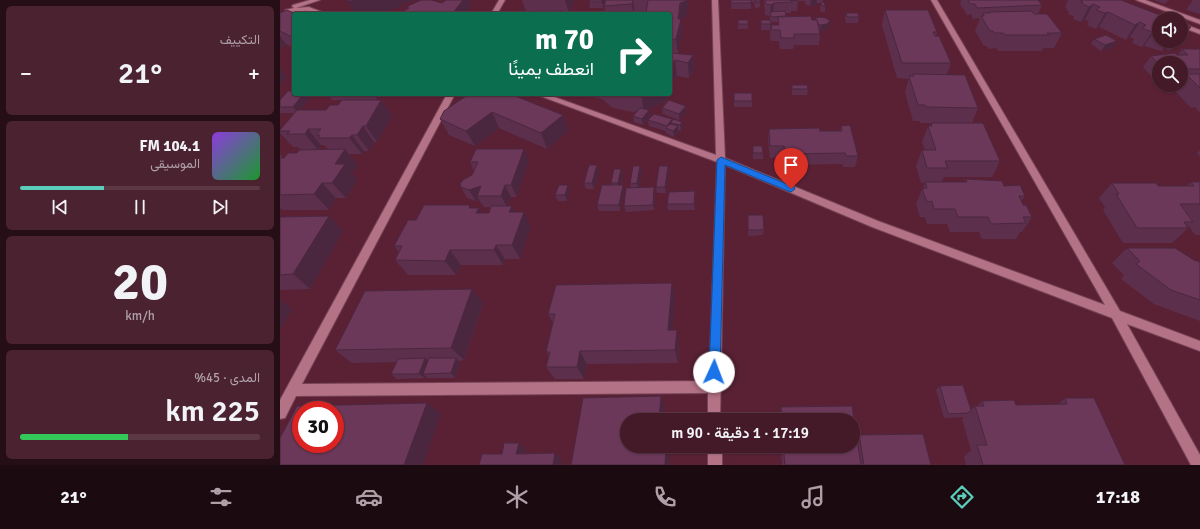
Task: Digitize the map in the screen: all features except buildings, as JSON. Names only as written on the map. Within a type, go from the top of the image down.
[{"type":"street","points":[[281,13],[292,5],[317,0]]},
{"type":"street","points":[[495,12],[502,0]]},
{"type":"street","points":[[714,413],[721,160],[716,0]]},
{"type":"street","points":[[934,0],[1115,313],[1198,465]]},
{"type":"street","points":[[1139,0],[1200,22]]},
{"type":"street","points":[[292,5],[318,12]]},
{"type":"street","points":[[1188,28],[1200,32]]},
{"type":"street","points":[[282,406],[450,96]]},
{"type":"street","points":[[545,96],[721,160],[875,224],[1200,346]]},
{"type":"street","points":[[292,390],[714,387]]},
{"type":"street","points":[[715,453],[715,465]]},
{"type":"route","points":[[714,372],[721,160],[791,189]]}]
